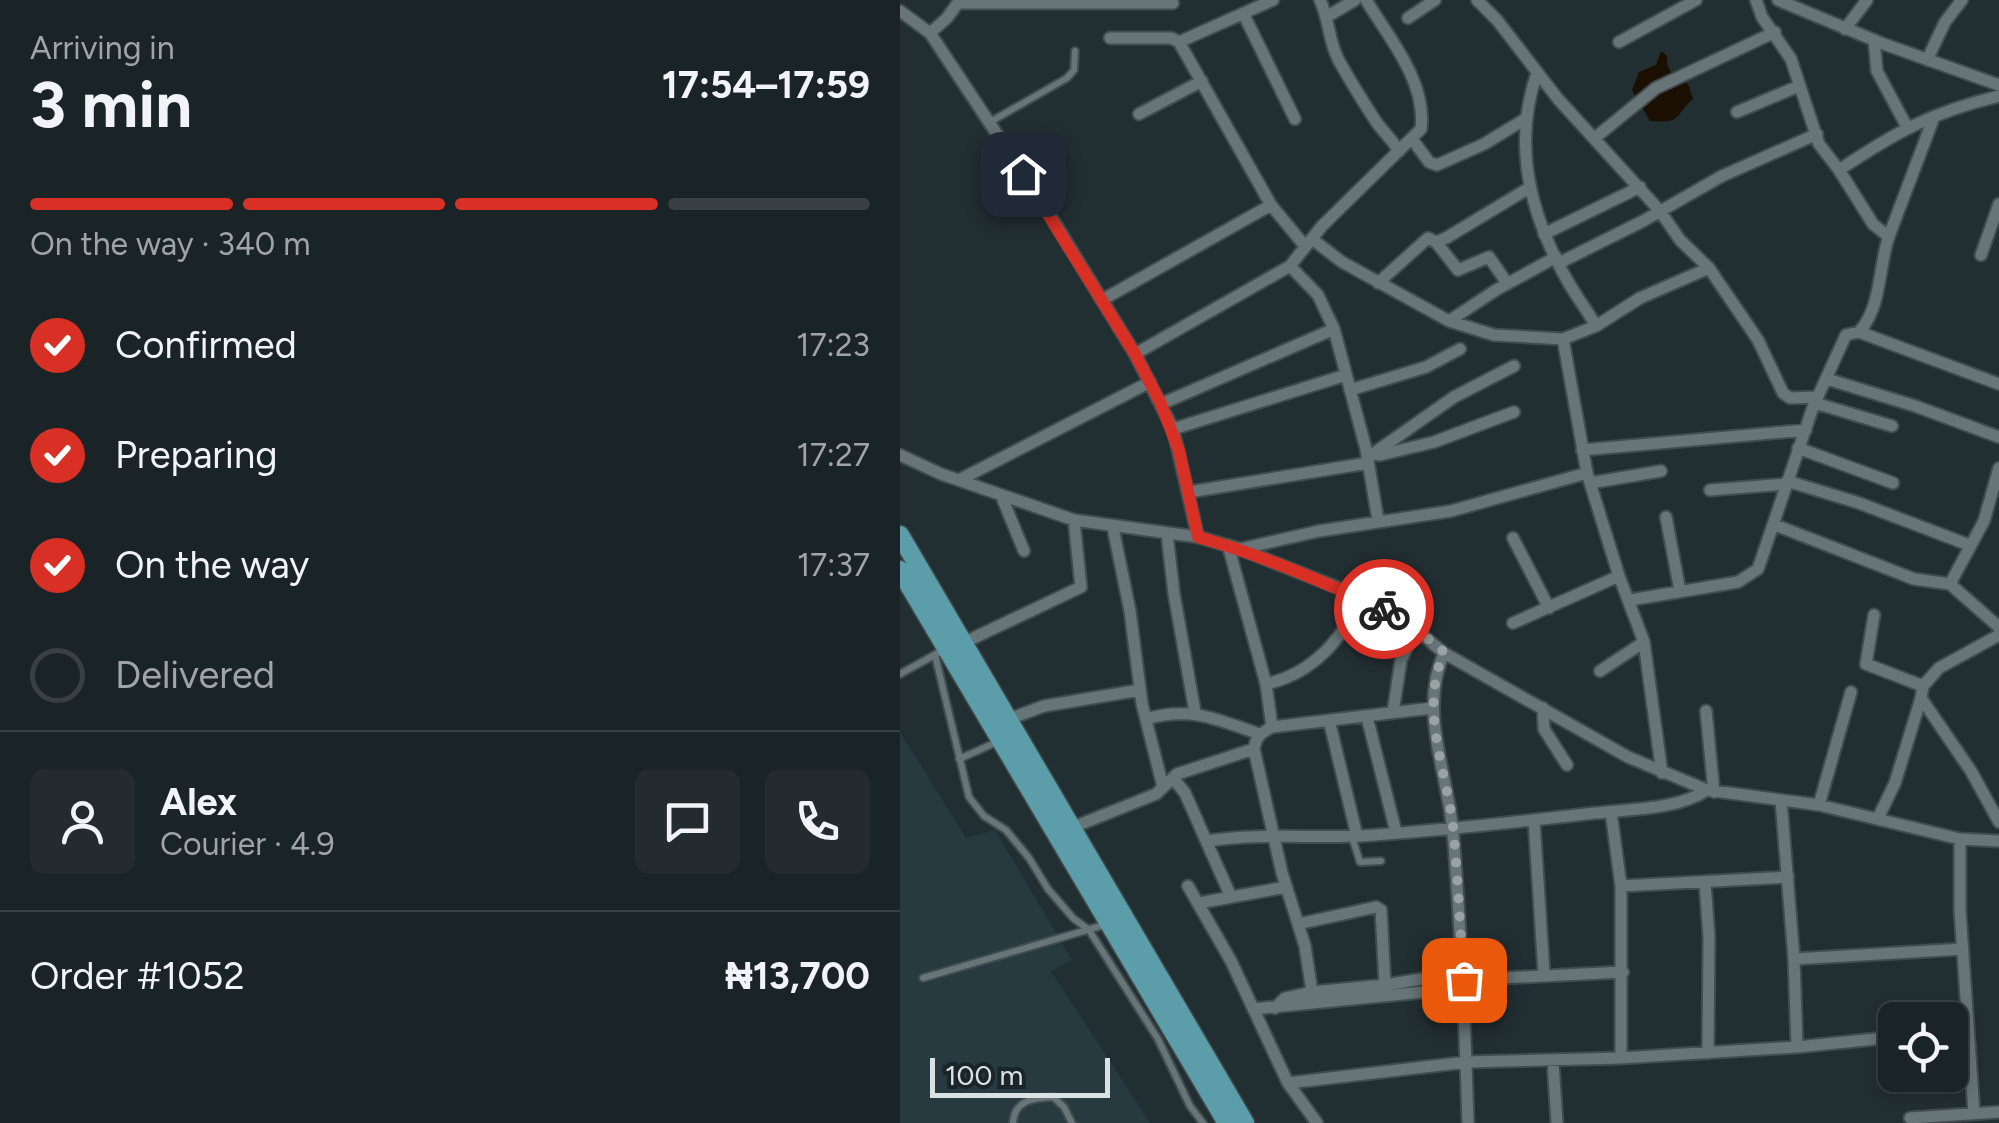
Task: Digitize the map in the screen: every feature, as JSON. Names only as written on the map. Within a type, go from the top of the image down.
[{"type":"main road","points":[[900,535],[948,649],[1008,719],[1245,1123]]},
{"type":"main road","points":[[900,570],[1227,1123]]},
{"type":"street","points":[[1179,42],[1273,0]]},
{"type":"street","points":[[1320,0],[1340,62],[1377,124],[1399,151]]},
{"type":"street","points":[[1328,16],[1355,0]]},
{"type":"street","points":[[1135,354],[1290,266],[1420,129],[1423,114],[1412,78],[1366,0]]},
{"type":"street","points":[[1408,18],[1435,0]]},
{"type":"street","points":[[1477,0],[1660,211],[1680,240],[1709,268],[1758,340],[1783,393],[1892,426]]},
{"type":"street","points":[[1620,42],[1696,0]]},
{"type":"street","points":[[1756,0],[1762,17],[1791,59],[1819,144],[1840,170],[1872,224],[1889,237]]},
{"type":"street","points":[[1778,0],[1844,29],[1999,84]]},
{"type":"street","points":[[1844,29],[1867,0]]},
{"type":"street","points":[[1926,60],[1944,22],[1962,0]]},
{"type":"street","points":[[930,33],[959,1],[1173,3]]},
{"type":"street","points":[[900,12],[930,33],[1135,354],[1172,429],[1198,537]]},
{"type":"street","points":[[1244,15],[1294,119]]},
{"type":"street","points":[[1596,138],[1656,88],[1775,32]]},
{"type":"street","points":[[1110,38],[1171,38],[1179,42],[1271,206],[1308,243],[1450,321],[1479,332],[1563,339],[1596,326],[1640,298],[1709,268]]},
{"type":"street","points":[[1874,40],[1877,72],[1907,127]]},
{"type":"street","points":[[1537,72],[1524,143],[1529,188],[1544,234],[1596,326]]},
{"type":"street","points":[[1139,114],[1202,81]]},
{"type":"street","points":[[1736,112],[1799,86]]},
{"type":"street","points":[[1840,170],[1907,127],[1952,107],[1999,96]]},
{"type":"street","points":[[1858,332],[1873,311],[1889,237],[1934,116]]},
{"type":"street","points":[[1412,139],[1431,164],[1437,165],[1484,144],[1527,118]]},
{"type":"street","points":[[1450,321],[1507,283],[1660,211],[1722,176],[1817,134]]},
{"type":"street","points":[[1436,242],[1529,188]]},
{"type":"street","points":[[1544,234],[1640,188]]},
{"type":"street","points":[[1981,255],[1999,204]]},
{"type":"street","points":[[1102,300],[1271,206]]},
{"type":"street","points":[[1378,283],[1428,238],[1436,242],[1458,270],[1489,257],[1507,283]]},
{"type":"street","points":[[1290,266],[1318,295],[1334,329],[1369,458],[1378,520]]},
{"type":"street","points":[[1161,404],[1334,329]]},
{"type":"street","points":[[1630,600],[1748,578],[1765,558],[1798,448],[1846,335],[1858,332],[1999,384]]},
{"type":"street","points":[[1563,339],[1589,478],[1644,642],[1662,773]]},
{"type":"street","points":[[1350,390],[1426,366],[1460,349]]},
{"type":"street","points":[[1369,458],[1454,397],[1514,366]]},
{"type":"street","points":[[1172,429],[1346,375]]},
{"type":"street","points":[[1827,379],[1999,437]]},
{"type":"street","points":[[959,480],[1150,382]]},
{"type":"street","points":[[1190,492],[1434,442],[1514,412]]},
{"type":"street","points":[[1582,450],[1806,430]]},
{"type":"street","points":[[1798,448],[1892,483]]},
{"type":"street","points":[[900,455],[1000,496],[1074,520],[1198,537],[1234,547],[1364,598],[1416,629],[1444,652],[1628,757],[1710,791],[1819,805],[1960,839],[1999,840]]},
{"type":"street","points":[[1950,584],[1984,521],[1999,468]]},
{"type":"street","points":[[1234,547],[1378,520],[1451,511],[1589,478],[1661,472]]},
{"type":"street","points":[[1710,490],[1787,482],[1859,503],[1968,545]]},
{"type":"street","points":[[1000,496],[1024,550]]},
{"type":"street","points":[[1666,517],[1680,591]]},
{"type":"street","points":[[948,649],[1080,588],[1074,520]]},
{"type":"street","points":[[1775,525],[1914,579],[1950,584],[1999,628]]},
{"type":"street","points":[[1113,528],[1146,720],[1168,782],[1185,793],[1231,897]]},
{"type":"street","points":[[1167,534],[1194,712]]},
{"type":"street","points":[[1513,538],[1549,608]]},
{"type":"street","points":[[1234,547],[1266,684],[1272,727]]},
{"type":"street","points":[[1513,623],[1619,576]]},
{"type":"street","points":[[1266,684],[1280,681],[1319,660],[1342,636],[1364,598]]},
{"type":"street","points":[[1874,615],[1866,664],[1922,692],[1998,815]]},
{"type":"street","points":[[1394,712],[1401,660],[1416,629]]},
{"type":"street","points":[[1878,818],[1895,783],[1922,692],[1939,668],[1999,635]]},
{"type":"street","points":[[1600,670],[1644,642]]},
{"type":"street","points":[[1444,652],[1434,684],[1432,708],[1453,828],[1464,984],[1468,1123]]},
{"type":"street","points":[[1008,719],[1044,706],[1140,690]]},
{"type":"street","points":[[1819,805],[1851,692]]},
{"type":"street","points":[[1312,992],[1310,968],[1286,887],[1254,749],[1259,734],[1272,727],[1432,708]]},
{"type":"street","points":[[1543,708],[1544,729],[1568,765]]},
{"type":"street","points":[[1146,720],[1194,712],[1259,734]]},
{"type":"street","points":[[1706,712],[1710,791]]},
{"type":"street","points":[[1367,717],[1396,832]]},
{"type":"street","points":[[1329,720],[1354,836]]},
{"type":"street","points":[[1071,828],[1145,799],[1168,782],[1254,749]]},
{"type":"street","points":[[1207,841],[1258,834],[1354,836],[1534,820],[1684,800],[1710,791]]},
{"type":"street","points":[[1781,800],[1798,1047]]},
{"type":"street","points":[[1610,812],[1621,886],[1621,1058]]},
{"type":"street","points":[[1534,820],[1544,974]]},
{"type":"street","points":[[1960,839],[1966,1002]]},
{"type":"street","points":[[1621,886],[1788,876]]},
{"type":"street","points":[[1705,883],[1708,1053]]},
{"type":"street","points":[[1188,886],[1232,961],[1288,1083],[1317,1123]]},
{"type":"street","points":[[1199,903],[1286,887]]},
{"type":"street","points":[[1298,924],[1376,906],[1381,910],[1385,985]]},
{"type":"street","points":[[1794,960],[1963,949]]},
{"type":"street","points":[[1253,1009],[1544,974],[1623,972]]},
{"type":"street","points":[[1275,1008],[1285,998],[1312,992],[1446,975]]},
{"type":"street","points":[[1968,1028],[1974,1113]]},
{"type":"street","points":[[1288,1083],[1467,1062],[1553,1062],[1878,1039]]},
{"type":"street","points":[[1553,1062],[1556,1123]]},
{"type":"street","points":[[1910,1118],[1999,1112]]},
{"type":"lane","points":[[990,122],[1067,78],[1074,70],[1076,51]]},
{"type":"lane","points":[[900,674],[948,649],[959,759],[968,797],[984,816],[1006,830],[1048,889],[1089,930],[1158,1040],[1190,1106],[1203,1123]]},
{"type":"lane","points":[[959,759],[1003,740]]},
{"type":"lane","points":[[1354,836],[1360,862],[1381,860]]},
{"type":"lane","points":[[924,978],[1110,923]]},
{"type":"lane","points":[[1013,1123],[1020,1104],[1052,1097],[1064,1107],[1072,1123]]},
{"type":"shaded area","points":[[1661,51],[1667,56],[1673,74],[1688,84],[1693,99],[1673,120],[1661,122],[1650,121],[1632,90],[1639,72],[1656,65]]},
{"type":"shaded area","points":[[900,732],[966,838],[995,830],[1072,960],[1051,971],[1150,1123],[900,1123]]},
{"type":"way so far","points":[[1384,609],[1408,622],[1444,652],[1434,684],[1432,708],[1453,828],[1464,980]]},
{"type":"route","points":[[1023,174],[1135,354],[1161,404],[1179,451],[1198,537],[1240,549],[1384,609]]}]
